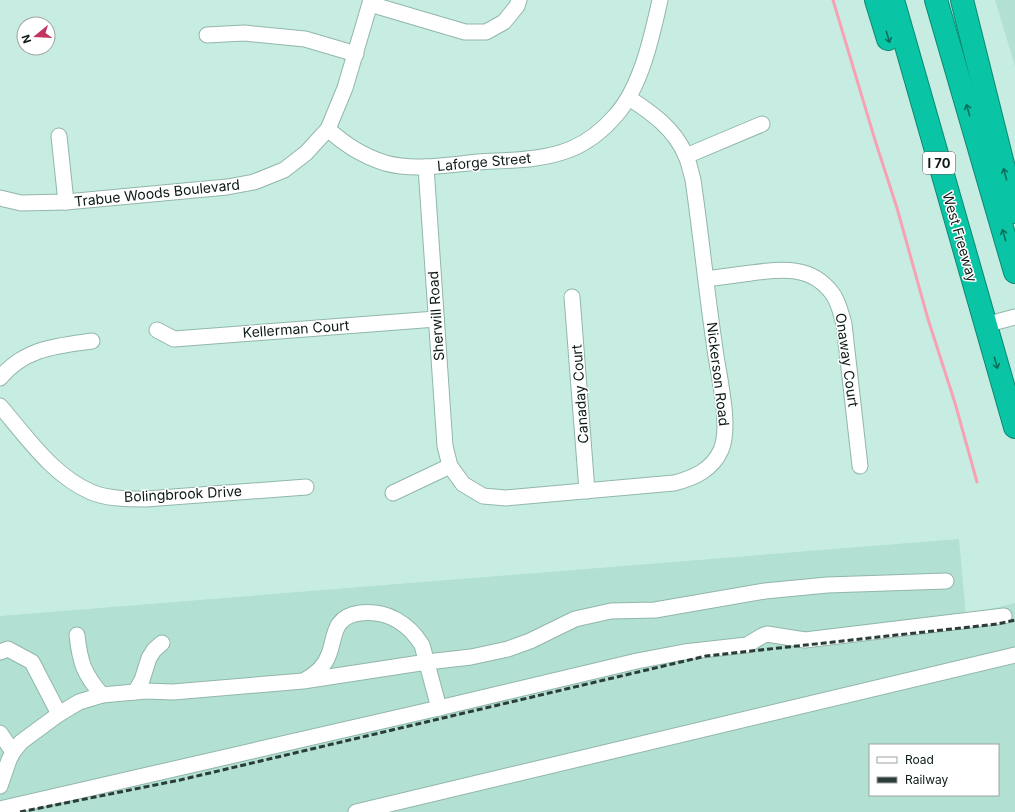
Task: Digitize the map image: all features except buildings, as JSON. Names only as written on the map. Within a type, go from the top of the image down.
[{"type":"highway","points":[[876,0],[956,262],[986,325]]},
{"type":"highway","name":"West Freeway","points":[[893,0],[1015,427]]},
{"type":"highway","points":[[936,0],[1015,272]]},
{"type":"highway","points":[[954,0],[981,93],[994,130]]},
{"type":"highway","points":[[962,0],[986,90],[994,130],[1015,212]]},
{"type":"street","points":[[370,2],[465,32],[486,32],[504,22],[517,6],[519,0]]},
{"type":"street","name":"Laforge Street","points":[[328,129],[342,142],[371,158],[386,163],[403,166],[426,167],[528,158],[552,155],[570,149],[586,141],[601,130],[616,115],[629,98],[641,71],[660,0]]},
{"type":"street","name":"Trabue Woods Boulevard","points":[[0,198],[21,203],[66,202],[227,187],[254,182],[284,170],[306,153],[328,129],[346,88],[370,2]]},
{"type":"street","points":[[206,35],[244,33],[305,39],[356,54]]},
{"type":"street","name":"Nickerson Road","points":[[450,466],[463,484],[483,496],[506,498],[587,490],[674,484],[688,480],[702,473],[713,463],[721,450],[725,436],[726,420],[714,343],[694,187],[686,156],[678,140],[666,125],[629,98]]},
{"type":"street","points":[[686,156],[762,124]]},
{"type":"street","points":[[59,136],[66,202]]},
{"type":"street","name":"Sherwill Road","points":[[426,167],[445,446],[450,466]]},
{"type":"street","name":"Onaway Court","points":[[706,279],[777,270],[792,270],[808,274],[823,283],[833,294],[840,309],[844,324],[860,466]]},
{"type":"street","name":"Canaday Court","points":[[572,297],[587,490]]},
{"type":"street","points":[[986,325],[1015,317]]},
{"type":"street","name":"Kellerman Court","points":[[157,330],[174,338],[436,319]]},
{"type":"street","points":[[0,378],[19,360],[39,350],[54,346],[92,341]]},
{"type":"street","name":"Bolingbrook Drive","points":[[0,406],[42,455],[63,476],[92,492],[124,499],[146,499],[306,487]]},
{"type":"street","points":[[393,493],[450,466]]},
{"type":"street","points":[[0,786],[13,752],[21,742],[59,714],[79,702],[102,695],[135,692],[173,692],[303,682],[427,662],[471,657],[508,649],[575,619],[611,611],[655,610],[766,591],[827,585],[946,581]]},
{"type":"street","points":[[303,682],[316,674],[323,665],[329,654],[336,629],[340,623],[349,616],[378,613],[396,619],[417,636],[422,645],[439,708]]},
{"type":"street","points":[[2,808],[638,661],[684,652],[747,645],[767,634],[805,640],[1004,616]]},
{"type":"street","points":[[77,635],[79,653],[84,671],[102,695]]},
{"type":"street","points":[[135,692],[142,680],[149,658],[154,650],[162,643]]},
{"type":"street","points":[[3,648],[32,662],[59,714]]},
{"type":"street","points":[[356,812],[1015,655]]},
{"type":"street","points":[[0,733],[13,752]]},
{"type":"shaded area","points":[[995,0],[1015,0],[1015,66]]},
{"type":"shaded area","points":[[959,539],[966,615],[1015,603],[1015,812],[0,812],[0,616]]},
{"type":"waterway","points":[[833,0],[897,208],[928,319],[955,403],[977,482]]},
{"type":"railway","points":[[20,812],[180,780],[706,656],[997,624],[1015,620]]}]
